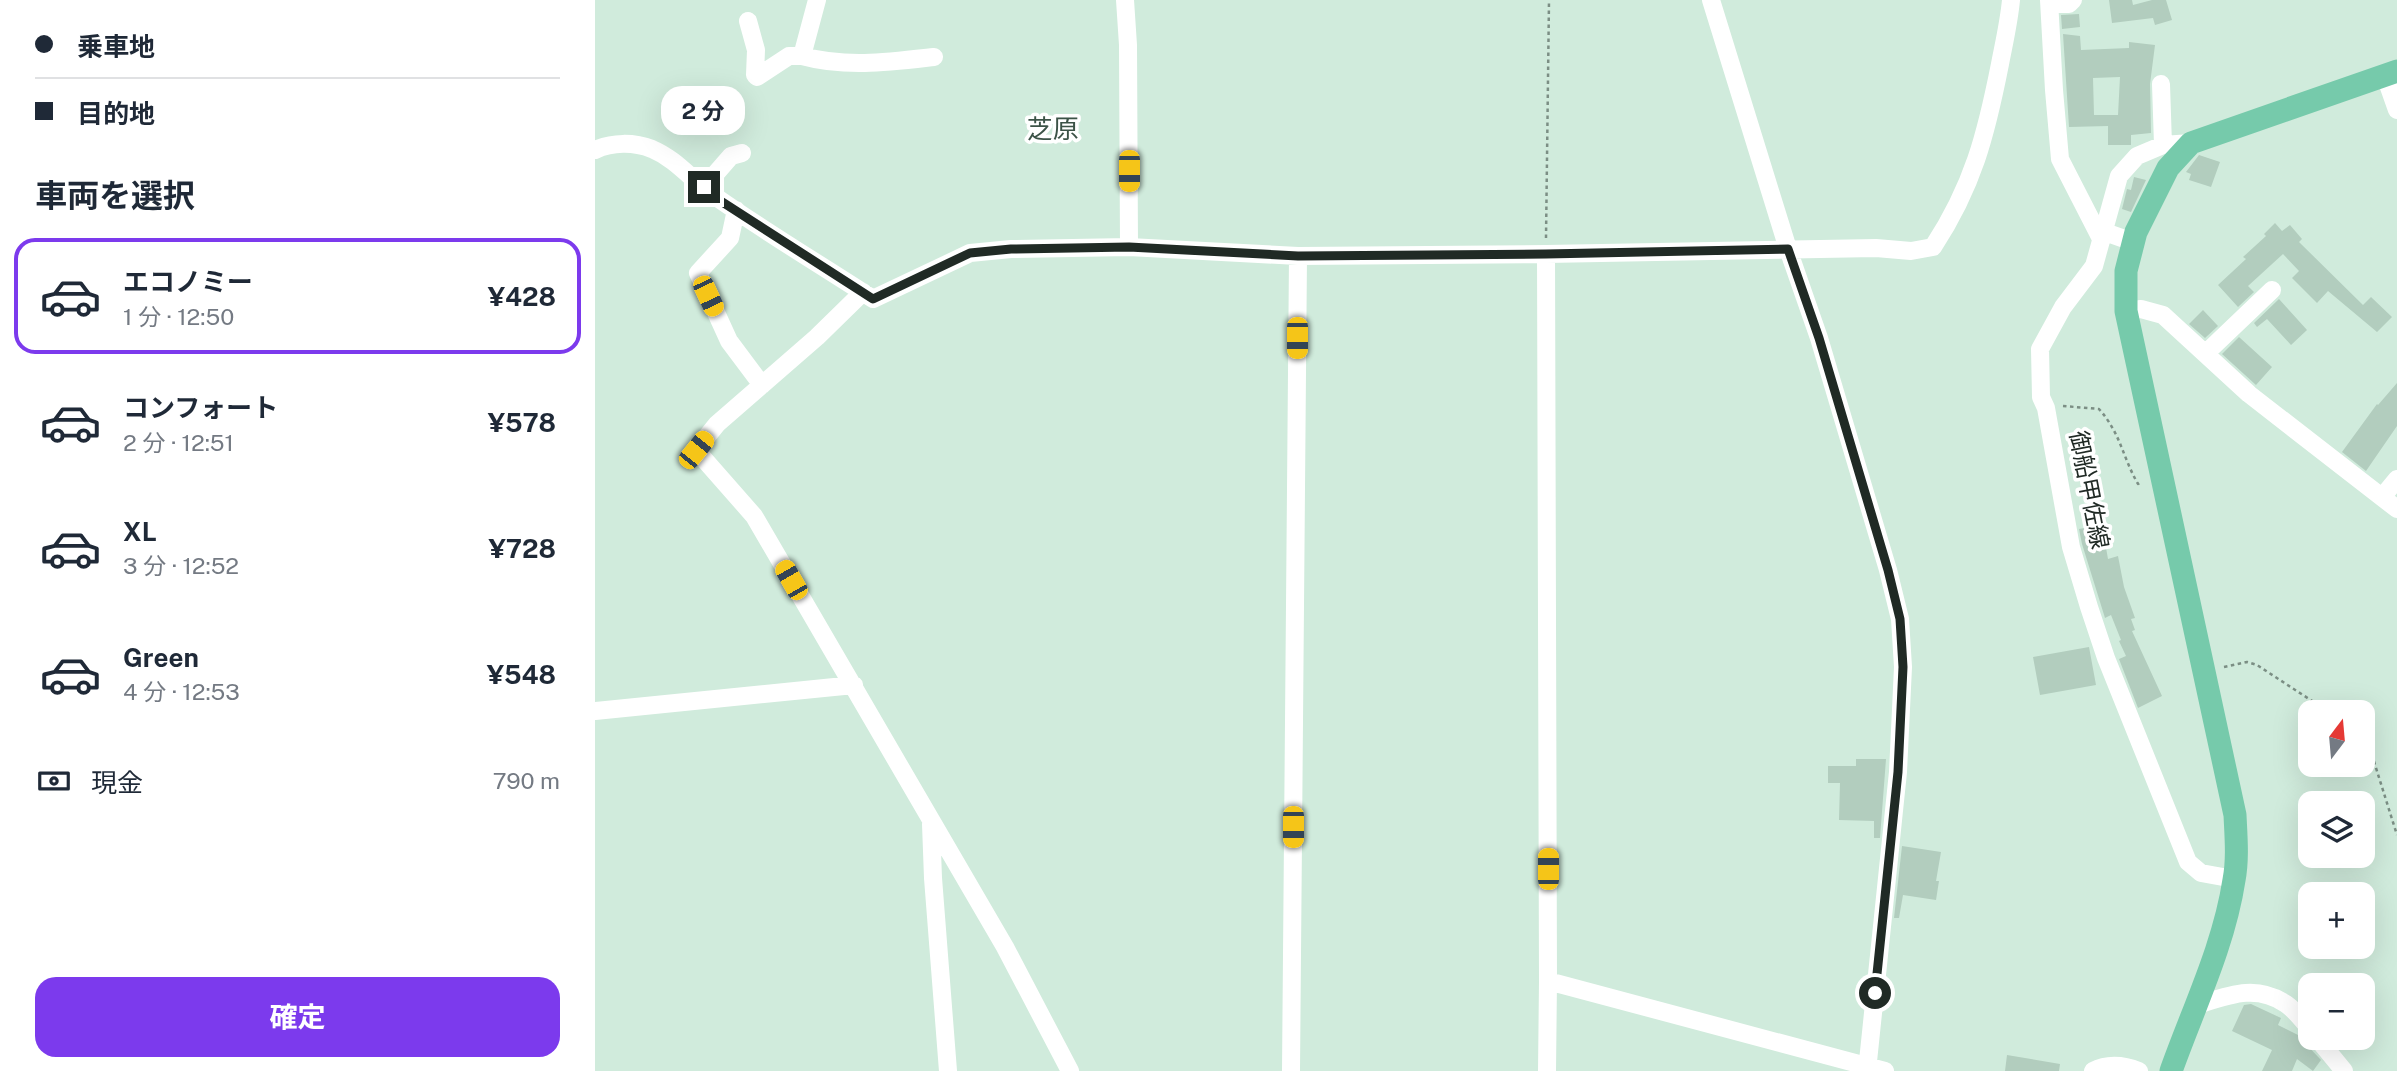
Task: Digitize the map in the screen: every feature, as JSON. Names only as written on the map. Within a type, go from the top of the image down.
[{"type":"main road","name":"御船甲佐線","points":[[2191,143],[2391,74]]},
{"type":"main road","points":[[2171,1071],[2216,951],[2234,879],[2237,853],[2235,815],[2126,311],[2126,271],[2136,232],[2168,168],[2191,143]]},
{"type":"street","points":[[802,56],[817,0]]},
{"type":"street","points":[[1125,0],[1128,45],[1129,247]]},
{"type":"street","points":[[1548,981],[1873,1069],[1898,772],[1903,667],[1900,619],[1819,338],[1788,249],[1710,0]]},
{"type":"street","points":[[595,150],[607,145],[625,144],[650,148],[673,159],[704,187],[736,210],[873,299],[970,253],[1011,249],[1129,247],[1298,256],[1876,248],[1911,251],[1933,247],[1965,191],[1987,131],[2011,0]]},
{"type":"street","points":[[2073,0],[2069,4],[2050,2],[2060,159],[2101,234],[2133,242]]},
{"type":"street","points":[[748,21],[755,50],[757,77],[789,56],[802,56],[824,62],[880,64],[934,57]]},
{"type":"street","points":[[2391,74],[2397,110]]},
{"type":"street","points":[[2161,83],[2163,145]]},
{"type":"street","name":"御船甲佐線","points":[[2191,143],[2163,145],[2137,156],[2119,176],[2094,266],[2063,307],[2040,349],[2041,397],[2046,408],[2071,547],[2106,658],[2188,862],[2201,873],[2234,879]]},
{"type":"street","points":[[704,187],[731,156],[741,153]]},
{"type":"street","points":[[736,210],[730,238],[698,274],[729,341],[762,385]]},
{"type":"street","points":[[1546,254],[1547,1071]]},
{"type":"street","points":[[1291,1071],[1298,256]]},
{"type":"street","points":[[2206,353],[2272,290]]},
{"type":"street","points":[[863,292],[817,337],[717,424],[696,450],[754,516],[1005,947],[1070,1071]]},
{"type":"street","points":[[2126,311],[2152,310],[2163,315],[2249,394],[2397,509]]},
{"type":"street","points":[[2383,496],[2397,479]]},
{"type":"street","points":[[595,711],[854,685]]},
{"type":"street","points":[[931,821],[948,1071]]},
{"type":"street","points":[[2194,1006],[2242,992],[2256,993],[2288,1005],[2298,1016]]},
{"type":"street","points":[[2327,1050],[2344,1071]]},
{"type":"street","points":[[2093,1071],[2123,1065],[2139,1071]]},
{"type":"path","points":[[1546,254],[1549,0]]},
{"type":"path","points":[[2046,408],[2069,405],[2099,409],[2113,424],[2129,468],[2138,484],[2161,476]]},
{"type":"path","points":[[2204,671],[2247,662],[2257,665],[2311,700]]},
{"type":"path","points":[[2375,765],[2397,835]]},
{"type":"building","points":[[2109,0],[2132,0],[2133,5],[2166,0],[2172,20],[2155,25],[2153,18],[2112,23]]},
{"type":"building","points":[[2079,14],[2080,27],[2062,29],[2061,15]]},
{"type":"building","points":[[2063,34],[2080,36],[2081,50],[2129,48],[2129,42],[2155,45],[2150,84],[2151,133],[2131,135],[2131,145],[2108,145],[2108,126],[2069,127]],"holes":[[[2120,77],[2118,115],[2094,115],[2093,78]]]},
{"type":"building","points":[[2199,155],[2220,162],[2211,187],[2189,180],[2191,174],[2186,172]]},
{"type":"building","points":[[2134,177],[2146,180],[2131,212],[2122,209],[2127,189],[2131,190]]},
{"type":"building","points":[[2275,223],[2282,231],[2290,225],[2302,239],[2299,242],[2363,305],[2371,297],[2392,317],[2377,332],[2328,291],[2317,303],[2292,278],[2299,271],[2283,254],[2248,286],[2254,292],[2238,307],[2218,285],[2246,259],[2243,257],[2266,236],[2264,234]]},
{"type":"building","points":[[2279,299],[2307,330],[2291,345],[2267,319],[2257,327],[2254,323]]},
{"type":"building","points":[[2203,310],[2218,326],[2205,338],[2189,324]]},
{"type":"building","points":[[2239,337],[2272,367],[2256,385],[2222,354]]},
{"type":"building","points":[[2397,383],[2397,426],[2366,471],[2342,452],[2377,404]]},
{"type":"building","points":[[2102,525],[2108,559],[2118,556],[2124,587],[2135,618],[2131,619],[2135,630],[2132,631],[2162,696],[2138,708],[2119,659],[2126,656],[2119,641],[2121,640],[2111,615],[2105,618],[2079,529]]},
{"type":"building","points":[[2089,647],[2096,685],[2040,695],[2033,657]]},
{"type":"building","points":[[1856,759],[1886,759],[1880,838],[1874,838],[1874,821],[1839,820],[1840,783],[1828,783],[1828,766],[1856,766]]},
{"type":"building","points":[[1902,846],[1941,852],[1936,881],[1939,881],[1936,900],[1903,895],[1899,918],[1894,918]]},
{"type":"building","points":[[2251,1004],[2281,1018],[2278,1025],[2298,1035],[2298,1050],[2312,1050],[2321,1060],[2313,1071],[2297,1059],[2292,1071],[2262,1071],[2272,1050],[2232,1031],[2244,1005]]},
{"type":"building","points":[[2007,1055],[2060,1064],[2059,1071],[2005,1071]]},
{"type":"district","name":"芝原","points":[[1053,129]]},
{"type":"route","points":[[704,187],[713,196],[873,299],[970,253],[1011,249],[1129,247],[1298,256],[1788,249],[1819,338],[1900,619],[1903,667],[1898,772],[1875,993]]}]
